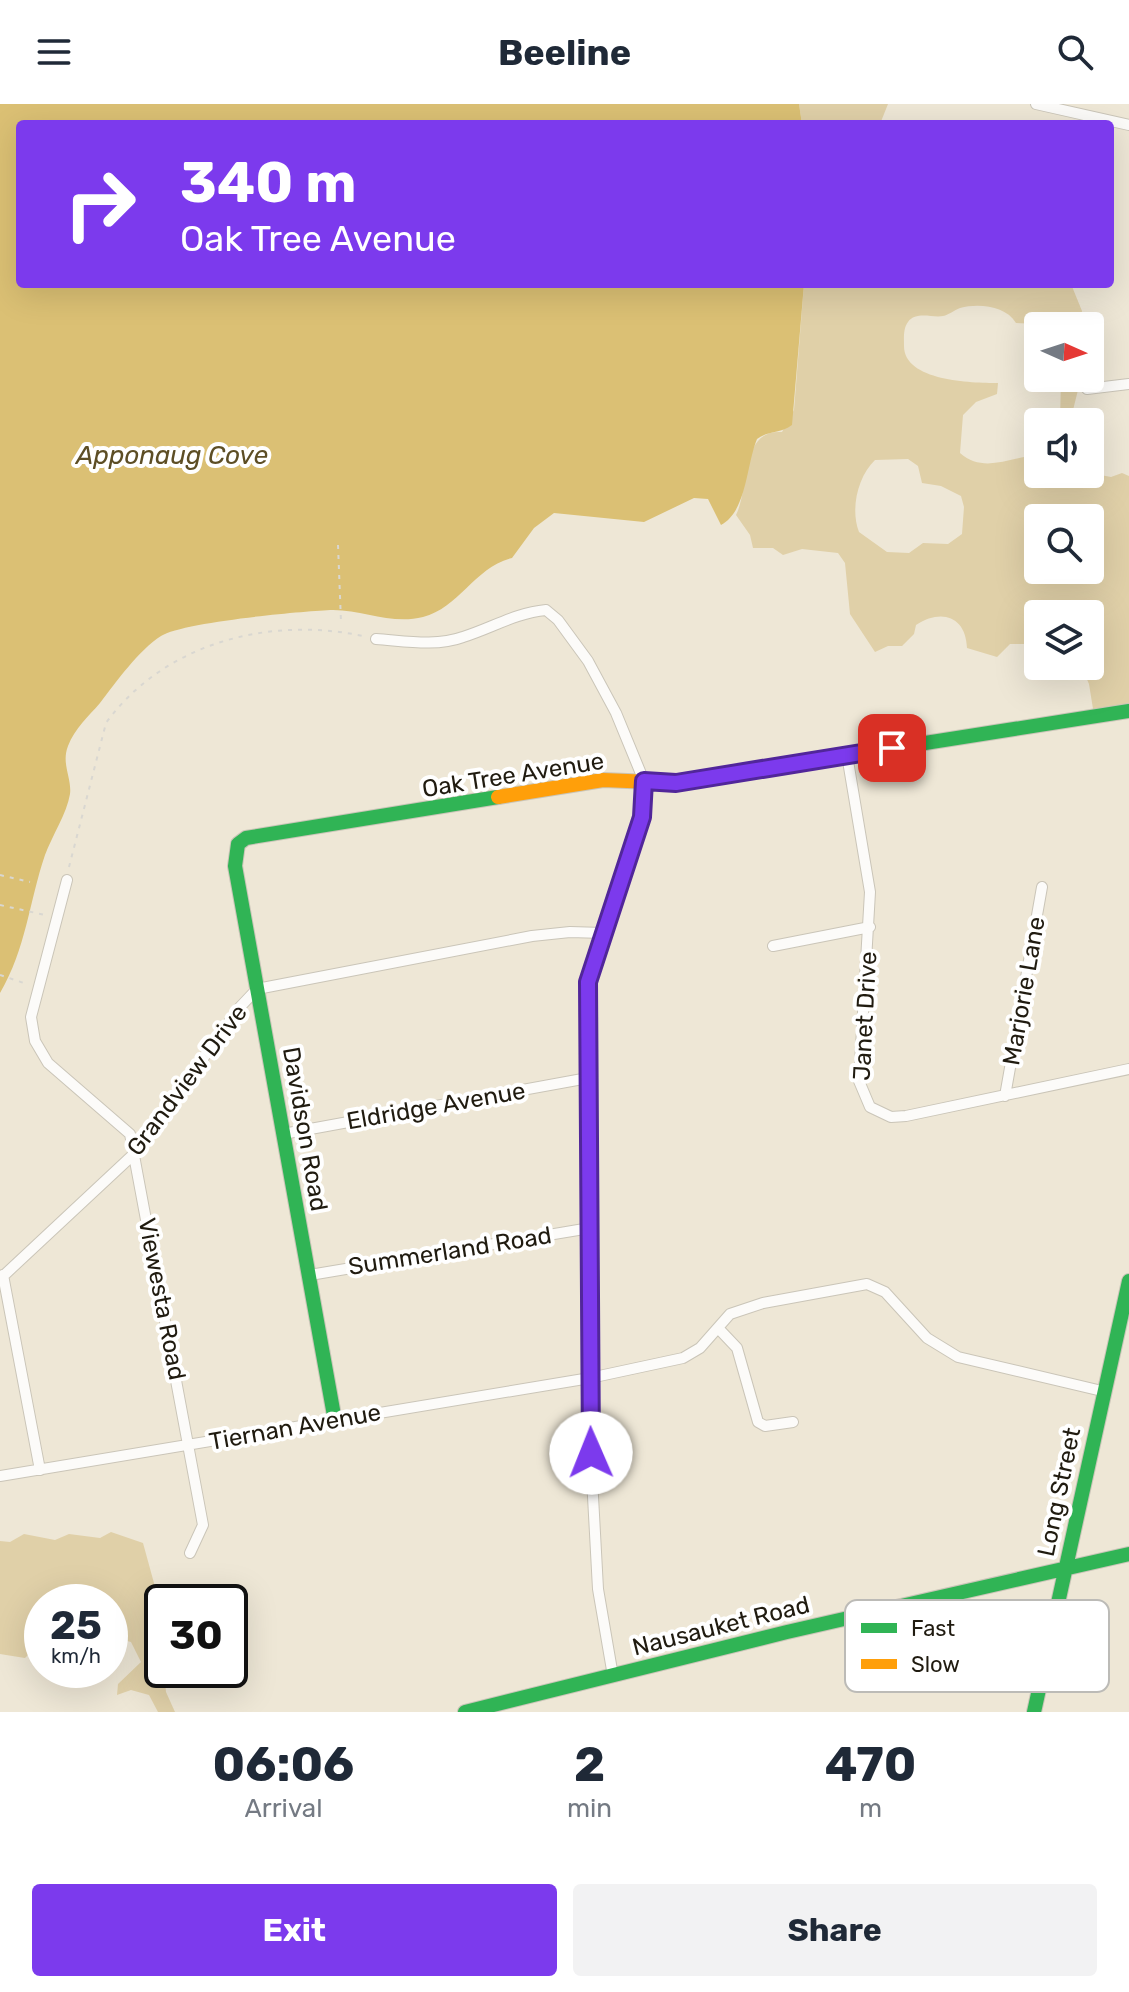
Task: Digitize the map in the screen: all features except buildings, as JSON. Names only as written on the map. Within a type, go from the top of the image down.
[{"type":"street","points":[[1036,104],[1107,120]]},
{"type":"street","points":[[1104,387],[1129,384]]},
{"type":"street","points":[[376,639],[435,643],[462,638],[506,618],[546,610],[588,661],[616,713],[644,781],[642,817],[588,982],[590,1378],[598,1589],[613,1676]]},
{"type":"street","name":"Oak Tree Avenue","points":[[238,844],[246,838],[370,820],[541,789],[603,780],[676,783],[1129,711]]},
{"type":"street","name":"Janet Drive","points":[[847,755],[870,892],[859,1081],[865,1100],[885,1115],[899,1117],[1129,1069]]},
{"type":"street","name":"Davidson Road","points":[[238,844],[235,866],[335,1421]]},
{"type":"street","points":[[67,880],[31,1017],[35,1041],[48,1063],[130,1134],[135,1153]]},
{"type":"street","name":"Marjorie Lane","points":[[1005,1096],[1042,887]]},
{"type":"street","points":[[773,946],[870,927]]},
{"type":"street","name":"Grandview Drive","points":[[2,1277],[135,1153],[240,1007],[257,989],[532,936],[603,933]]},
{"type":"street","name":"Eldridge Avenue","points":[[283,1134],[588,1078]]},
{"type":"street","name":"Viewesta Road","points":[[135,1153],[203,1525],[190,1553]]},
{"type":"street","name":"Summerland Road","points":[[310,1275],[590,1228]]},
{"type":"street","points":[[2,1277],[40,1470]]},
{"type":"street","name":"Long Street","points":[[1059,1600],[1102,1391],[1124,1327],[1129,1281]]},
{"type":"street","name":"Tiernan Avenue","points":[[0,1476],[590,1378],[683,1358],[700,1348],[730,1314],[763,1303],[867,1284],[885,1292],[927,1338],[958,1357],[1102,1391]]},
{"type":"street","points":[[718,1328],[737,1348],[758,1422],[765,1426],[793,1422]]},
{"type":"street","name":"Nausauket Road","points":[[927,1600],[1129,1554]]},
{"type":"street","name":"Nausauket Road","points":[[465,1712],[845,1618]]},
{"type":"street","name":"Long Street","points":[[1034,1712],[1038,1692]]},
{"type":"path","points":[[338,545],[341,622]]},
{"type":"path","points":[[67,880],[76,829],[106,723],[120,704],[152,673],[204,645],[261,634],[336,630],[376,639]]},
{"type":"path","points":[[0,875],[30,882]]},
{"type":"path","points":[[0,905],[45,915]]},
{"type":"path","points":[[0,975],[24,983]]},
{"type":"shaded area","points":[[799,104],[888,104],[882,120],[801,120]]},
{"type":"shaded area","points":[[804,288],[1073,288],[1082,312],[1024,312],[1024,323],[1016,323],[999,309],[983,306],[960,308],[943,316],[911,319],[905,327],[904,346],[907,358],[927,373],[956,381],[998,383],[997,394],[976,402],[963,415],[960,453],[969,459],[998,463],[1024,458],[1024,488],[1104,488],[1104,476],[1122,473],[1129,476],[1129,711],[1094,715],[1087,680],[1104,680],[1104,600],[1024,600],[1024,644],[1010,644],[997,657],[967,648],[962,629],[951,618],[943,617],[916,625],[914,634],[902,646],[888,646],[875,652],[850,614],[845,563],[838,553],[802,549],[783,555],[773,548],[753,548],[750,535],[736,515],[748,462],[759,440],[782,432],[794,410]],"holes":[[[908,459],[918,466],[922,483],[941,486],[961,496],[964,507],[962,534],[948,544],[923,543],[909,553],[887,552],[859,532],[855,513],[857,493],[864,475],[875,460]]]},
{"type":"shaded area","points":[[1061,392],[1078,392],[1074,408],[1060,408]]},
{"type":"shaded area","points":[[111,1532],[143,1543],[154,1584],[144,1584],[144,1688],[166,1688],[175,1712],[158,1712],[149,1695],[131,1690],[117,1695],[118,1688],[128,1688],[128,1674],[141,1662],[128,1641],[128,1584],[24,1584],[24,1658],[0,1654],[0,1541],[10,1542],[24,1534],[55,1540],[69,1534],[100,1538]]},
{"type":"water","name":"Apponaug Cove","points":[[0,104],[799,104],[801,120],[16,120],[16,288],[804,288],[792,425],[757,439],[741,499],[730,518],[721,525],[708,499],[694,498],[644,522],[554,513],[534,528],[512,558],[488,570],[447,605],[423,617],[400,619],[333,610],[244,618],[173,631],[144,649],[82,723],[68,746],[66,759],[70,794],[45,855],[16,959],[0,993]]},
{"type":"traffic: fast","points":[[868,752],[1129,711]]},
{"type":"traffic: fast","points":[[335,1421],[235,866],[238,844],[246,838],[498,797]]},
{"type":"traffic: fast","points":[[1059,1600],[1129,1281]]},
{"type":"traffic: fast","points":[[927,1600],[1129,1554]]},
{"type":"traffic: fast","points":[[465,1712],[845,1619]]},
{"type":"traffic: fast","points":[[1034,1712],[1038,1692]]},
{"type":"traffic: slow","points":[[498,797],[603,780],[676,783],[868,752]]},
{"type":"route","points":[[591,1453],[588,982],[642,817],[644,781],[661,785],[892,748]]}]
